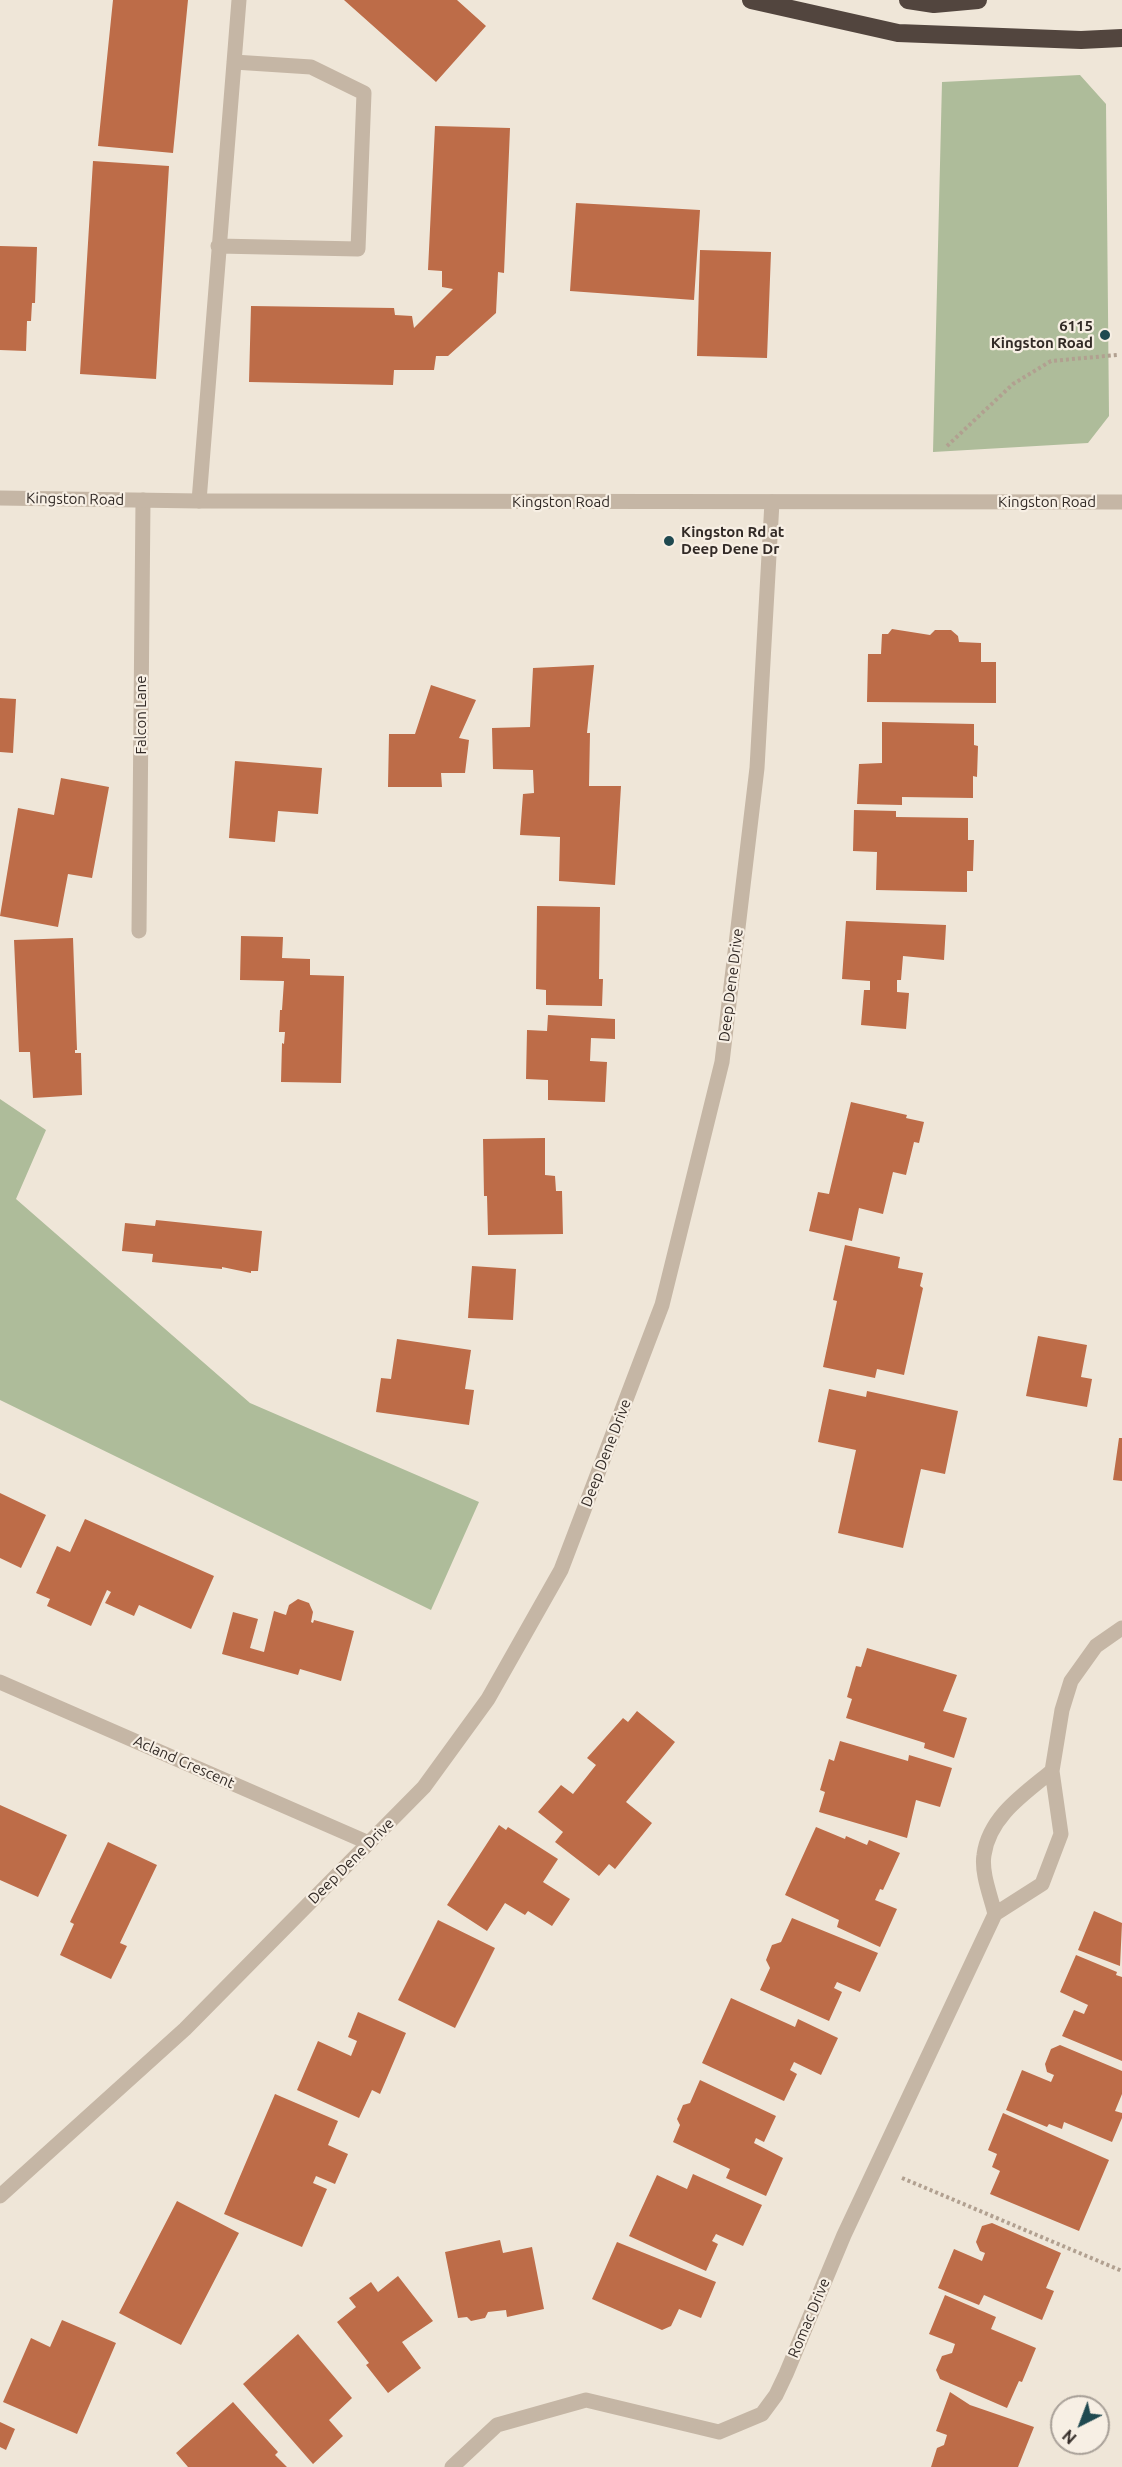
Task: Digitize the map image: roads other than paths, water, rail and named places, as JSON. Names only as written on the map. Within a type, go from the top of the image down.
[{"type":"highway","points":[[751,0],[898,33],[1081,40],[1122,38]]},
{"type":"highway","points":[[908,0],[934,4],[978,0]]},
{"type":"street","points":[[199,501],[239,0]]},
{"type":"street","points":[[218,246],[358,249],[364,93],[311,67],[234,62]]},
{"type":"street","name":"Kingston Road","points":[[0,498],[199,501],[1122,502]]},
{"type":"street","name":"Falcon Lane","points":[[139,931],[143,500]]},
{"type":"street","name":"Deep Dene Drive","points":[[0,2196],[185,2030],[424,1787],[488,1699],[561,1570],[662,1305],[722,1062],[757,768],[772,502]]},
{"type":"street","points":[[1052,1771],[1007,1808],[990,1833],[983,1857],[995,1914],[1042,1884],[1061,1834],[1052,1771],[1062,1710],[1071,1681],[1095,1646],[1122,1628]]},
{"type":"street","name":"Acland Crescent","points":[[0,1682],[369,1843]]},
{"type":"street","name":"Romac Drive","points":[[452,2467],[497,2425],[586,2400],[719,2432],[762,2414],[776,2395],[786,2374],[844,2235],[995,1914]]},
{"type":"place","name":"6115 Kingston Road","points":[[1105,335]]},
{"type":"place","name":"Kingston Rd at Deep Dene Dr","points":[[669,541]]}]
